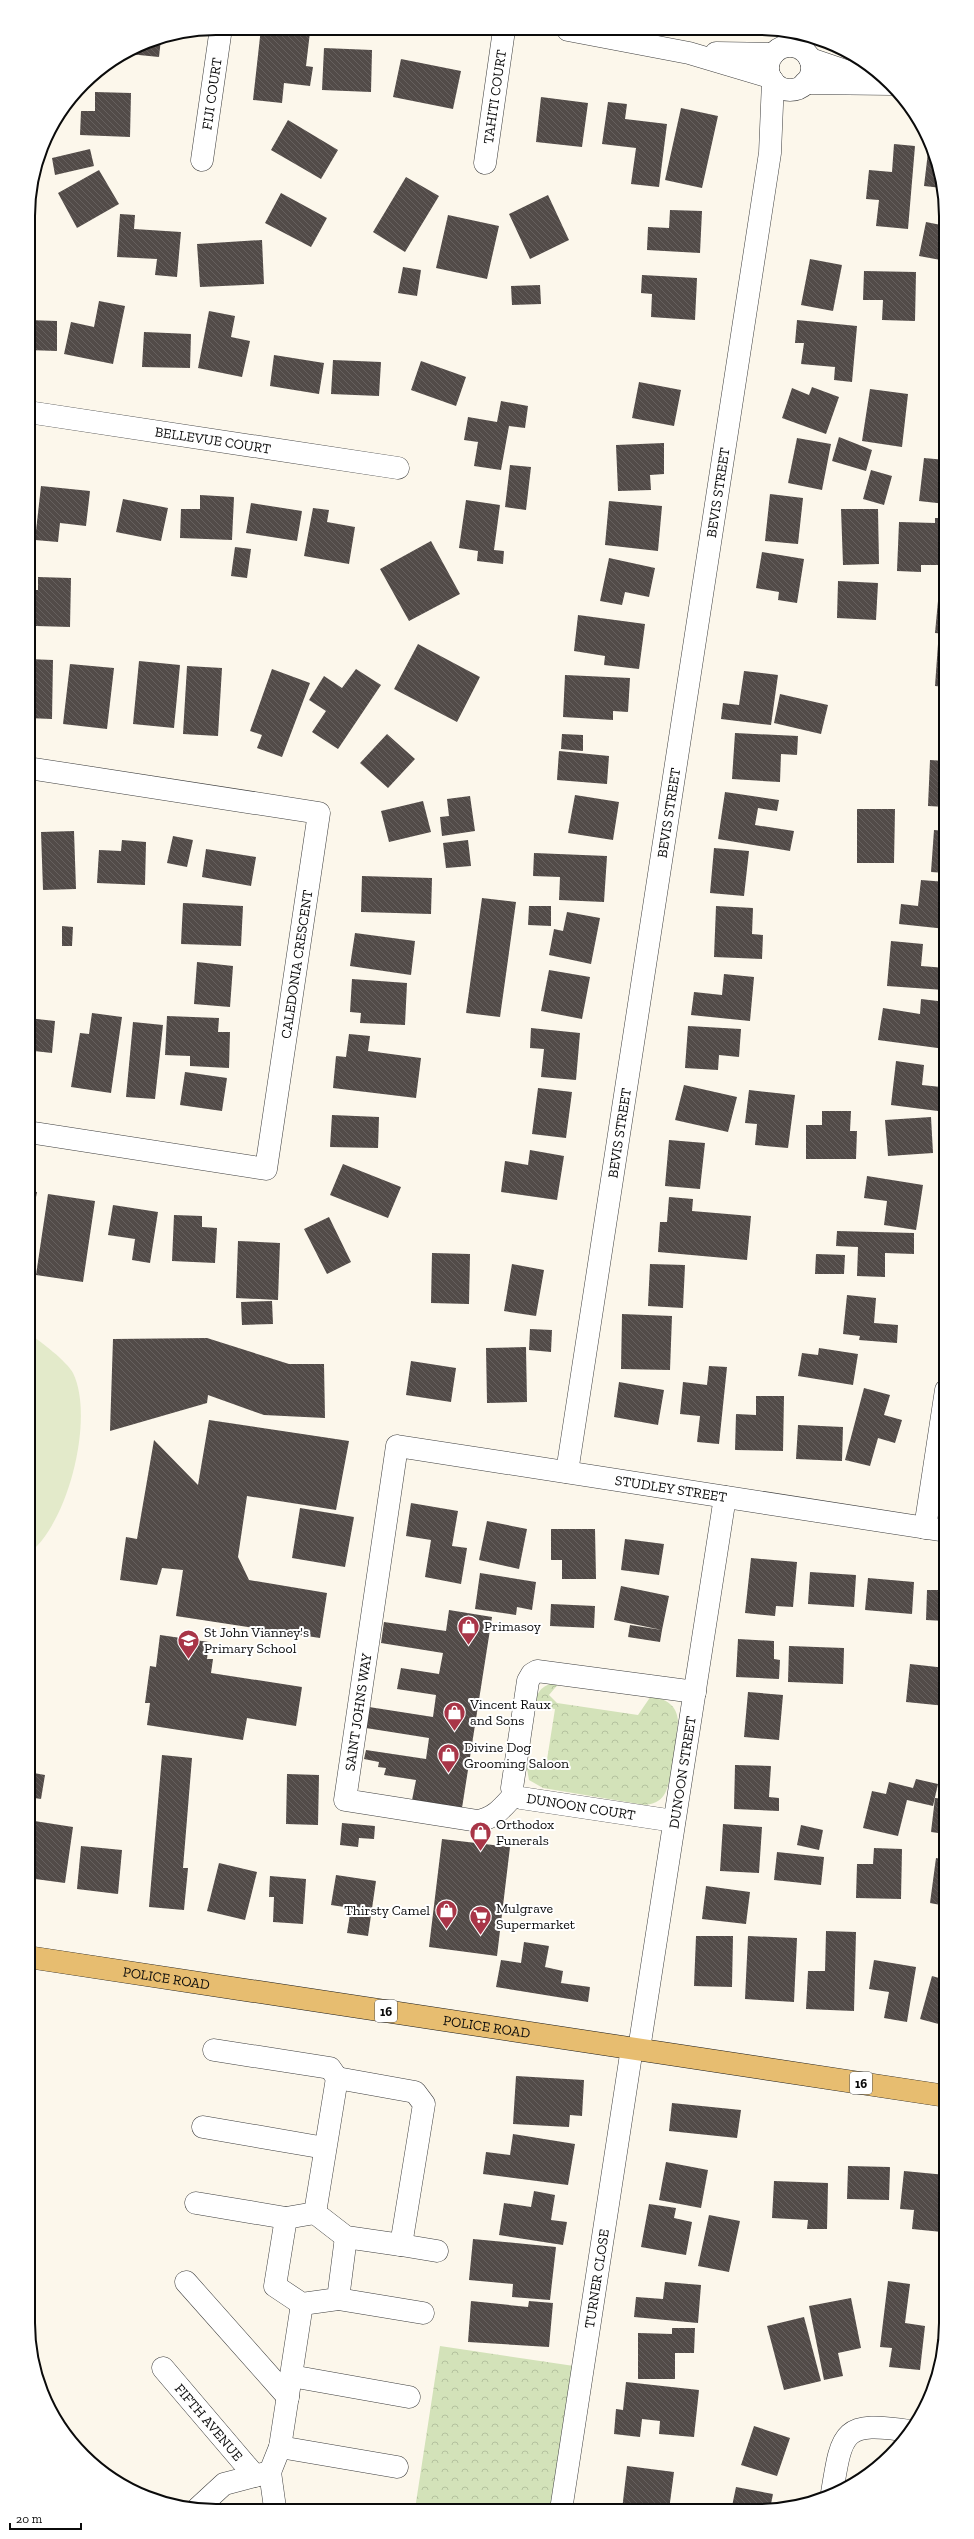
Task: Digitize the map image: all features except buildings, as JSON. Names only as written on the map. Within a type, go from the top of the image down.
[{"type":"main road","name":"POLICE ROAD","points":[[35,1958],[939,2095]]},
{"type":"street","name":"FIJI COURT","points":[[202,160],[220,35]]},
{"type":"street","name":"TAHITI COURT","points":[[485,163],[503,35]]},
{"type":"street","points":[[594,35],[689,53],[784,82],[881,84]]},
{"type":"street","points":[[689,53],[795,47],[877,80]]},
{"type":"street","points":[[784,82],[811,71],[795,47]]},
{"type":"street","points":[[784,82],[768,65],[795,47]]},
{"type":"street","name":"BEVIS STREET","points":[[567,1472],[770,153],[784,82]]},
{"type":"street","name":"BELLEVUE COURT","points":[[35,413],[398,468]]},
{"type":"street","name":"CALEDONIA CRESCENT","points":[[35,769],[320,813],[266,1169],[35,1133]]},
{"type":"street","points":[[925,1528],[939,1436]]},
{"type":"street","name":"STUDLEY STREET","points":[[396,1446],[939,1530]]},
{"type":"street","name":"SAINT JOHNS WAY","points":[[396,1446],[345,1800],[478,1821],[488,1819],[497,1814],[514,1795]]},
{"type":"street","name":"DUNOON STREET","points":[[636,2048],[695,1692],[725,1497]]},
{"type":"street","name":"DUNOON COURT","points":[[674,1821],[521,1798],[514,1795],[512,1788],[515,1762],[528,1680],[532,1674],[537,1671],[659,1689],[695,1692]]},
{"type":"street","name":"TURNER CLOSE","points":[[562,2504],[636,2048]]},
{"type":"street","points":[[214,2050],[330,2068],[337,2078],[315,2213]]},
{"type":"street","points":[[337,2078],[415,2092],[424,2104],[401,2245]]},
{"type":"street","points":[[203,2127],[325,2148]]},
{"type":"street","points":[[196,2203],[286,2218],[315,2213],[346,2236],[437,2251]]},
{"type":"street","points":[[286,2218],[275,2286],[302,2304],[338,2299],[423,2313]]},
{"type":"street","points":[[338,2299],[346,2236]]},
{"type":"street","points":[[186,2282],[289,2387],[409,2397]]},
{"type":"street","points":[[203,2504],[224,2484],[262,2474],[280,2447],[302,2304]]},
{"type":"street","name":"FIFTH AVENUE","points":[[163,2368],[262,2474]]},
{"type":"street","points":[[833,2487],[839,2449],[849,2434],[866,2427],[874,2426],[904,2430]]},
{"type":"street","points":[[280,2447],[397,2467]]},
{"type":"street","points":[[262,2474],[273,2504]]},
{"type":"green space","points":[[35,1338],[53,1352],[73,1373],[79,1393],[81,1416],[79,1442],[74,1470],[66,1496],[55,1520],[42,1540],[35,1547]]},
{"type":"green space","points":[[560,1682],[549,1695],[557,1703],[638,1715],[651,1696],[666,1701],[673,1707],[678,1721],[673,1760],[667,1789],[658,1801],[645,1805],[543,1788],[529,1780],[526,1763],[546,1766],[555,1709],[534,1706],[535,1700],[539,1692],[545,1686]]},
{"type":"green space","points":[[440,2346],[574,2366],[551,2504],[416,2504]]},
{"type":"place","name":"Primasoy","points":[[468,1646]]},
{"type":"place","name":"St John Vianney's Primary School","points":[[188,1660]]},
{"type":"place","name":"Vincent Raux and Sons","points":[[454,1732]]},
{"type":"place","name":"Divine Dog Grooming Saloon","points":[[448,1774]]},
{"type":"place","name":"Orthodox Funerals","points":[[480,1852]]},
{"type":"place","name":"Thirsty Camel","points":[[446,1930]]},
{"type":"place","name":"Mulgrave Supermarket","points":[[481,1936]]}]
